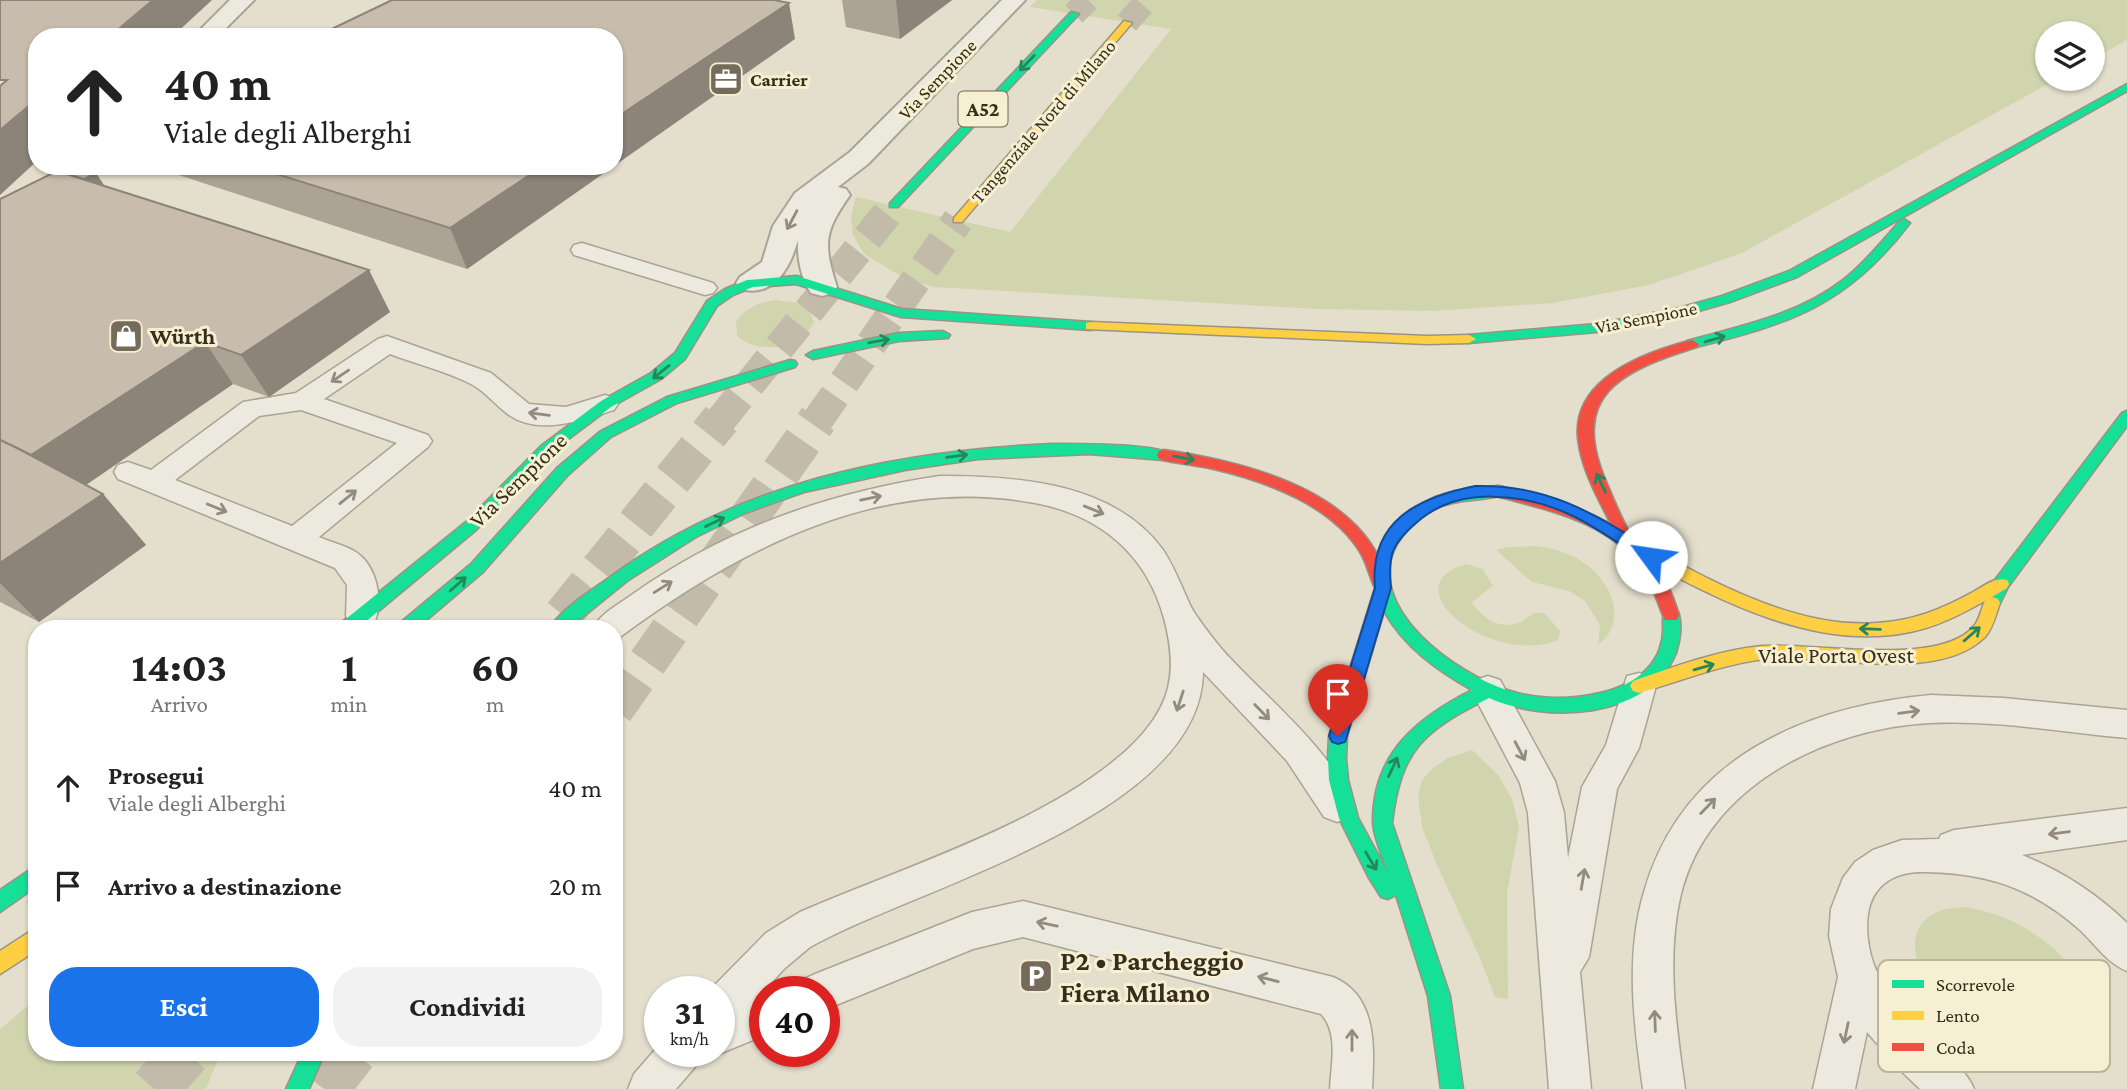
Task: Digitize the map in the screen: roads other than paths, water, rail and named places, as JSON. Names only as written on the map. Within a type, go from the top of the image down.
[{"type":"main road","name":"A52","points":[[894,205],[1074,14]]},
{"type":"main road","name":"Tangenziale Nord di Milano","points":[[958,220],[1127,23]]},
{"type":"main road","name":"Via Sempione","points":[[746,285],[797,280],[901,313],[1113,328],[1427,340],[1490,339],[1597,328],[1681,312],[1793,274],[2127,88]]},
{"type":"main road","points":[[1629,545],[1592,464],[1584,431],[1591,402],[1600,389],[1615,377],[1649,358],[1765,324],[1828,296],[1856,278],[1918,206]]},
{"type":"main road","points":[[739,365],[764,367],[790,364],[831,344],[844,324],[843,303],[828,290]]},
{"type":"main road","name":"Via Sempione","points":[[356,620],[471,526],[546,449],[606,404],[645,383],[680,356],[706,303]]},
{"type":"main road","points":[[704,347],[698,333],[706,303]]},
{"type":"main road","name":"Via Sempione","points":[[813,355],[900,337],[1113,328]]},
{"type":"main road","name":"Via Sempione","points":[[416,620],[498,547],[543,492],[604,436],[630,419],[676,399],[790,364]]},
{"type":"main road","name":"Viale Porta Ovest","points":[[568,620],[614,581],[654,554],[739,510],[803,488],[881,469],[996,452],[1102,449],[1138,452],[1180,456],[1244,471],[1299,495],[1332,516],[1359,541],[1371,557],[1391,610],[1419,648],[1460,677],[1488,691],[1522,701],[1572,706],[1600,701],[1639,686],[1758,653],[1814,651],[1887,657],[1941,653],[1979,632],[2001,584],[2127,416]]},
{"type":"main road","points":[[1422,949],[1348,822],[1336,789],[1334,761],[1338,736],[1383,588],[1381,566],[1384,550],[1392,535],[1406,519],[1434,503],[1475,492],[1517,494],[1555,503],[1605,527],[1629,545],[1651,569],[1665,592],[1672,615],[1672,639],[1667,656],[1657,674],[1639,686]]},
{"type":"main road","name":"Viale Porta Ovest","points":[[1629,545],[1718,593],[1758,609],[1823,625],[1884,629],[1911,626],[1958,608],[2001,584]]},
{"type":"main road","points":[[1451,1089],[1439,996],[1382,823],[1383,793],[1393,763],[1407,743],[1425,725],[1444,712],[1488,691]]},
{"type":"main road","points":[[0,902],[28,881]]},
{"type":"main road","points":[[0,964],[28,944]]},
{"type":"main road","points":[[297,1089],[310,1061]]},
{"type":"street","points":[[213,28],[243,0]]},
{"type":"street","name":"Via Sempione","points":[[746,285],[766,275],[776,264],[788,226],[805,199],[859,158],[1014,0]]},
{"type":"street","name":"Via Sempione","points":[[828,290],[812,251],[812,234],[817,220],[859,158]]},
{"type":"lane","points":[[582,250],[706,303],[746,285]]},
{"type":"lane","points":[[354,620],[362,583],[346,560],[141,477],[252,408],[303,401],[387,344],[482,379],[521,411],[545,416],[567,416],[606,404]]},
{"type":"lane","points":[[295,540],[418,441],[303,401]]},
{"type":"lane","points":[[619,620],[650,596],[749,539],[847,504],[898,493],[967,485],[1036,491],[1100,512],[1125,526],[1145,546],[1163,573],[1192,634],[1215,664],[1299,751],[1348,822]]},
{"type":"lane","points":[[735,994],[789,938],[1003,843],[1101,792],[1129,771],[1173,722],[1184,692],[1187,667],[1184,635],[1175,601]]},
{"type":"lane","points":[[1562,995],[1600,787],[1622,748],[1639,686]]},
{"type":"lane","points":[[1488,691],[1537,781],[1546,813],[1570,1089]]},
{"type":"lane","points":[[1664,1089],[1654,1024],[1656,944],[1663,892],[1679,849],[1700,814],[1733,780],[1774,752],[1820,731],[1877,716],[1942,710],[2005,712],[2127,724]]},
{"type":"lane","points":[[1878,1013],[1858,978],[1846,930],[1854,893],[1877,866],[1913,853],[2127,824]]},
{"type":"lane","points":[[1913,853],[2006,866],[2048,886],[2084,910],[2115,937],[2127,952]]},
{"type":"lane","points":[[840,984],[972,931],[1023,919],[1036,921],[1333,997],[1344,1006],[1351,1019],[1351,1089]]},
{"type":"lane","points":[[1834,1089],[1858,978]]},
{"type":"lane","points":[[649,1089],[667,1067]]},
{"type":"lane","points":[[1932,1072],[1953,1089]]},
{"type":"tunnel","points":[[1074,14],[1088,0]]},
{"type":"tunnel","points":[[1127,23],[1147,0]]},
{"type":"tunnel","points":[[720,421],[894,205]]},
{"type":"tunnel","points":[[817,421],[958,220]]},
{"type":"tunnel","points":[[563,615],[721,419]]},
{"type":"tunnel","points":[[623,697],[818,419]]},
{"type":"tunnel","points":[[154,1089],[179,1061]]},
{"type":"tunnel","points":[[324,1089],[346,1061]]},
{"type":"place","name":"Carrier","points":[[726,79]]},
{"type":"place","name":"Würth","points":[[126,336]]},
{"type":"place","name":"P2 • Parcheggio Fiera Milano","points":[[1036,976]]}]
